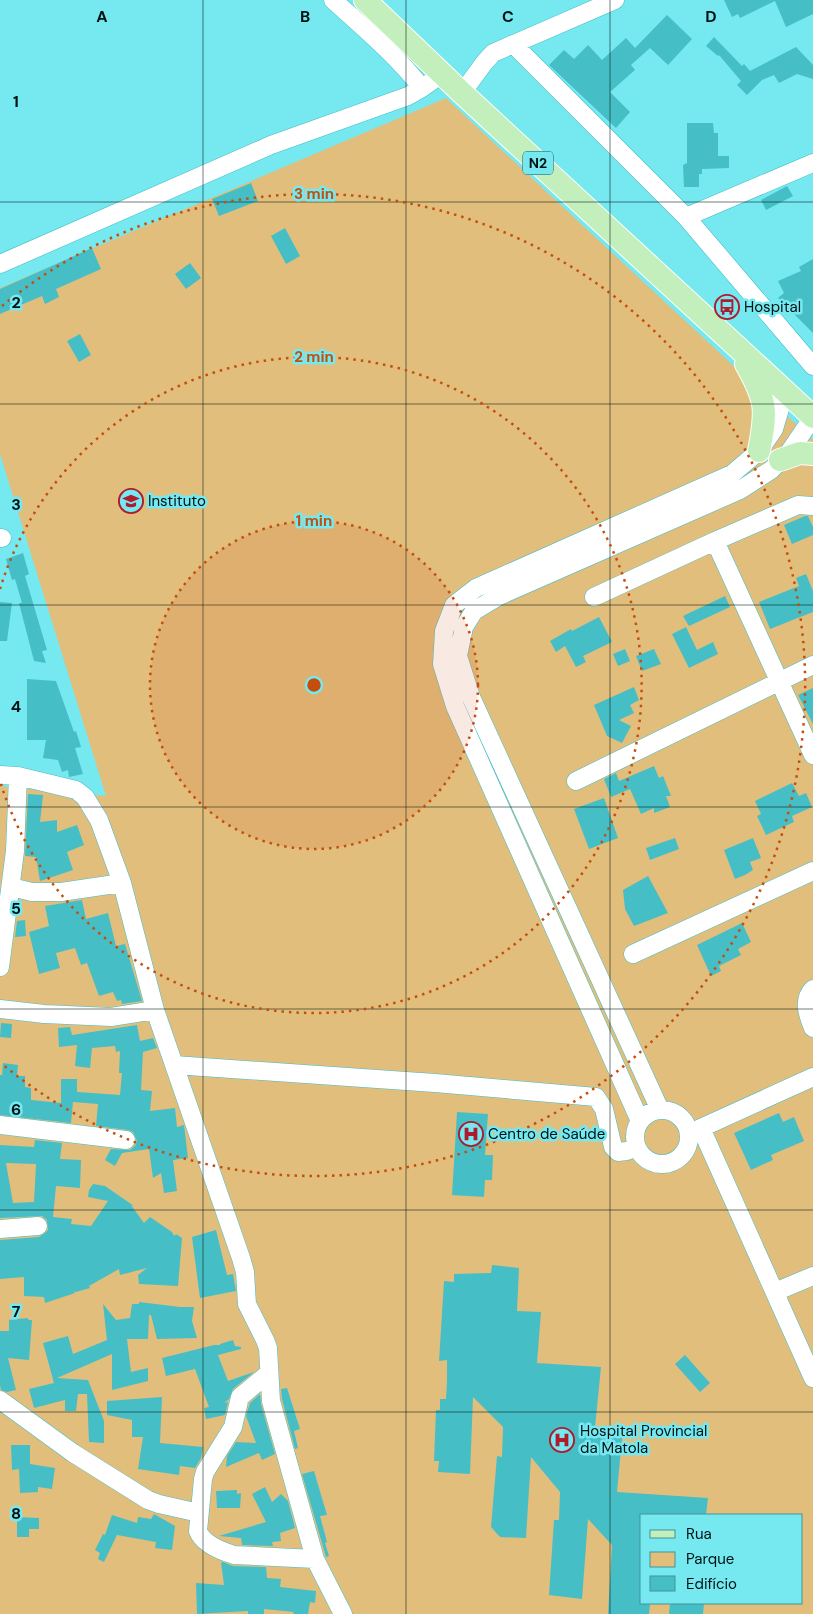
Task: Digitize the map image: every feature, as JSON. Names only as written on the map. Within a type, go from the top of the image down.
[{"type":"main road","name":"N2","points":[[364,0],[813,417]]},
{"type":"main road","points":[[737,348],[759,388],[765,408],[765,424],[759,451]]},
{"type":"main road","points":[[780,460],[800,453],[813,454]]},
{"type":"street","points":[[333,0],[381,44],[422,88]]},
{"type":"street","points":[[462,93],[493,53],[615,0]]},
{"type":"street","points":[[513,44],[686,217],[813,366]]},
{"type":"street","points":[[0,264],[271,145],[401,98],[422,88],[442,74]]},
{"type":"street","points":[[686,217],[813,163]]},
{"type":"street","points":[[640,1121],[455,706],[442,664],[444,632],[454,605],[476,588],[732,474],[759,451],[774,429],[785,392]]},
{"type":"street","points":[[660,1110],[471,696],[458,656],[464,627],[474,611],[499,596],[740,490],[771,470],[790,451],[813,417]]},
{"type":"street","points":[[594,597],[798,505],[813,506]]},
{"type":"street","points":[[715,541],[813,755]]},
{"type":"street","points":[[576,782],[813,665]]},
{"type":"street","points":[[0,775],[18,776],[76,790],[85,797],[99,820],[122,884],[155,1010],[241,1258],[246,1279],[247,1304],[265,1340],[269,1358],[271,1401],[315,1559],[343,1614]]},
{"type":"street","points":[[0,966],[15,850],[18,776]]},
{"type":"street","points":[[633,954],[813,871]]},
{"type":"street","points":[[11,887],[32,892],[61,892],[122,884]]},
{"type":"street","points":[[813,989],[810,993],[806,1010],[813,1028]]},
{"type":"street","points":[[0,1009],[44,1014],[111,1016],[155,1010]]},
{"type":"street","points":[[174,1066],[435,1083],[596,1097],[604,1109],[613,1147],[618,1152],[637,1147]]},
{"type":"street","points":[[813,1077],[695,1131],[688,1142],[686,1150],[674,1161],[666,1164],[657,1164],[649,1161],[637,1147],[635,1138],[640,1121],[652,1112],[660,1110],[668,1110],[695,1131],[776,1292],[813,1378]]},
{"type":"street","points":[[0,1125],[126,1140]]},
{"type":"street","points":[[0,1229],[38,1226]]},
{"type":"street","points":[[776,1292],[813,1276]]},
{"type":"street","points":[[269,1373],[240,1397],[233,1426],[205,1472],[198,1531],[200,1536],[223,1552],[234,1555],[315,1559]]},
{"type":"street","points":[[0,1400],[73,1453],[148,1500],[199,1513]]},
{"type":"green space","points":[[446,98],[813,440],[813,1614],[0,1614],[0,786],[106,796],[0,454],[0,288]]},
{"type":"building","points":[[724,0],[813,0],[813,14],[786,27],[775,1],[740,18],[738,14],[732,17]]},
{"type":"building","points":[[667,15],[692,39],[668,65],[650,48],[631,65],[635,70],[610,92],[630,112],[616,128],[549,65],[564,50],[574,59],[588,45],[602,60],[626,38],[635,48]]},
{"type":"building","points":[[714,37],[742,66],[744,64],[750,71],[796,47],[813,65],[813,79],[797,74],[779,83],[774,75],[762,80],[747,95],[737,85],[741,81],[719,55],[706,46]]},
{"type":"building","points":[[687,123],[713,123],[714,133],[718,133],[718,156],[729,156],[729,168],[702,169],[702,174],[699,174],[699,187],[684,187],[683,165],[687,163]]},
{"type":"building","points":[[251,183],[258,201],[219,216],[212,199]]},
{"type":"building","points":[[787,186],[793,196],[766,210],[761,200]]},
{"type":"building","points":[[285,228],[300,256],[286,264],[271,236]]},
{"type":"building","points":[[92,248],[101,269],[56,289],[59,297],[45,304],[42,296],[0,314],[0,289]]},
{"type":"building","points":[[813,259],[813,333],[778,298],[784,293],[778,281],[801,271],[799,267]]},
{"type":"building","points":[[190,263],[201,278],[186,289],[175,274]]},
{"type":"building","points":[[80,334],[91,355],[79,362],[67,341]]},
{"type":"building","points":[[808,516],[813,527],[813,535],[792,544],[784,525]]},
{"type":"building","points":[[23,553],[29,574],[25,576],[47,650],[42,651],[46,663],[34,661],[19,603],[22,603],[15,579],[12,580],[6,559]]},
{"type":"building","points":[[806,574],[813,591],[813,612],[770,629],[759,602],[799,586],[796,578]]},
{"type":"building","points":[[725,596],[730,607],[689,626],[683,616]]},
{"type":"building","points":[[0,602],[12,603],[7,641],[0,641]]},
{"type":"building","points":[[599,617],[612,642],[583,656],[586,662],[576,667],[565,646],[556,652],[550,641],[571,629],[572,631]]},
{"type":"building","points":[[686,627],[697,650],[713,642],[718,654],[689,668],[672,634]]},
{"type":"building","points":[[625,649],[630,661],[618,666],[613,654]]},
{"type":"building","points":[[654,649],[661,664],[642,671],[636,656]]},
{"type":"building","points":[[27,679],[56,681],[81,747],[75,748],[83,774],[69,777],[68,770],[62,772],[58,760],[43,758],[46,740],[27,740]]},
{"type":"building","points":[[634,687],[639,700],[630,705],[634,713],[619,720],[631,726],[622,743],[607,736],[594,705]]},
{"type":"building","points":[[813,688],[813,724],[798,695]]},
{"type":"building","points":[[654,766],[659,778],[663,776],[671,796],[666,796],[670,807],[654,813],[654,808],[641,814],[630,789],[611,797],[604,779],[616,773],[619,781]]},
{"type":"building","points":[[792,783],[799,796],[806,793],[812,807],[792,816],[794,822],[766,835],[757,816],[761,814],[755,801]]},
{"type":"building","points":[[28,794],[43,795],[40,822],[57,820],[57,832],[77,825],[84,845],[67,852],[73,870],[40,881],[36,857],[25,856]]},
{"type":"building","points":[[604,798],[618,838],[589,849],[574,809]]},
{"type":"building","points":[[675,838],[679,849],[650,860],[646,848]]},
{"type":"building","points":[[753,838],[761,858],[750,862],[753,870],[735,879],[724,850]]},
{"type":"building","points":[[648,876],[668,913],[634,926],[625,909],[623,890]]},
{"type":"building","points":[[82,900],[86,919],[108,913],[116,946],[125,944],[142,1001],[122,1004],[121,1000],[117,1001],[113,992],[99,996],[87,963],[81,965],[75,948],[56,953],[60,968],[39,974],[29,932],[49,926],[45,906]]},
{"type":"building","points":[[25,920],[26,936],[15,937],[17,921]]},
{"type":"building","points":[[742,923],[751,942],[738,949],[741,955],[719,966],[721,971],[711,976],[697,945]]},
{"type":"building","points":[[1,1023],[12,1024],[11,1038],[0,1037]]},
{"type":"building","points":[[137,1025],[140,1041],[153,1038],[157,1048],[143,1052],[141,1090],[152,1091],[150,1111],[175,1108],[177,1127],[184,1125],[188,1158],[173,1160],[177,1191],[164,1193],[161,1173],[153,1178],[149,1149],[122,1153],[115,1166],[105,1160],[111,1149],[130,1150],[137,1141],[133,1132],[128,1130],[96,1126],[98,1104],[73,1102],[71,1123],[0,1115],[0,1075],[2,1075],[3,1063],[18,1065],[17,1076],[25,1076],[25,1087],[31,1088],[31,1100],[61,1103],[61,1079],[77,1079],[77,1092],[120,1095],[122,1073],[119,1073],[120,1051],[116,1052],[115,1046],[92,1048],[90,1068],[75,1066],[77,1045],[59,1047],[58,1028],[70,1027],[72,1035]]},
{"type":"building","name":"Centro de Saúde","points":[[457,1112],[488,1114],[485,1155],[493,1155],[492,1180],[485,1180],[484,1197],[452,1195]]},
{"type":"building","points":[[779,1113],[783,1122],[794,1117],[804,1141],[771,1155],[773,1160],[751,1170],[734,1133]]},
{"type":"building","points":[[35,1140],[62,1143],[60,1159],[81,1160],[80,1188],[56,1186],[53,1217],[72,1219],[71,1224],[91,1226],[108,1201],[88,1197],[89,1190],[93,1184],[105,1186],[134,1206],[131,1205],[144,1223],[150,1217],[172,1232],[174,1236],[176,1234],[182,1238],[178,1286],[139,1284],[138,1275],[147,1268],[120,1275],[119,1269],[89,1286],[90,1288],[74,1291],[75,1293],[45,1303],[44,1297],[24,1296],[24,1277],[0,1279],[0,1240],[39,1237],[48,1230],[47,1220],[42,1216],[0,1218],[0,1145],[34,1147]],"holes":[[[6,1163],[36,1164],[34,1202],[13,1203]]]},
{"type":"building","points":[[216,1230],[227,1275],[233,1274],[236,1291],[200,1298],[192,1237]]},
{"type":"building","name":"Hospital Provincial da Matola","points":[[492,1265],[519,1268],[517,1311],[541,1312],[537,1363],[601,1367],[594,1437],[622,1438],[617,1492],[708,1498],[706,1514],[640,1514],[640,1604],[650,1604],[649,1614],[608,1614],[612,1545],[588,1519],[582,1599],[549,1595],[554,1520],[559,1520],[560,1492],[531,1457],[526,1538],[500,1537],[491,1527],[497,1456],[502,1457],[503,1427],[473,1397],[470,1474],[438,1472],[439,1461],[434,1461],[436,1410],[440,1410],[440,1399],[446,1399],[447,1382],[447,1360],[439,1361],[444,1281],[454,1282],[454,1274],[491,1273]]},
{"type":"building","points":[[139,1302],[194,1307],[192,1321],[197,1338],[157,1339],[151,1315],[149,1315],[148,1339],[127,1339],[131,1372],[148,1368],[148,1381],[112,1390],[112,1354],[57,1378],[88,1380],[104,1421],[104,1443],[89,1442],[87,1394],[78,1394],[76,1411],[65,1411],[65,1400],[34,1408],[29,1389],[54,1383],[43,1343],[68,1336],[73,1354],[107,1340],[103,1304],[116,1320],[130,1318],[132,1304],[139,1304]]},
{"type":"building","points":[[27,1318],[32,1320],[29,1360],[8,1358],[16,1390],[7,1392],[1,1390],[0,1385],[0,1331],[9,1331],[9,1320]]},
{"type":"building","points":[[233,1340],[235,1346],[241,1347],[241,1349],[218,1355],[228,1381],[254,1372],[233,1389],[229,1399],[224,1403],[228,1402],[225,1415],[206,1419],[204,1408],[209,1407],[195,1369],[166,1376],[162,1358],[220,1345]]},
{"type":"building","points":[[685,1355],[710,1383],[700,1392],[675,1364]]},
{"type":"building","points":[[287,1388],[300,1429],[294,1431],[298,1448],[295,1449],[282,1399],[281,1389]]},
{"type":"building","points":[[260,1394],[275,1454],[262,1460],[259,1453],[226,1467],[227,1456],[236,1442],[256,1443],[246,1416],[250,1403]]},
{"type":"building","points":[[162,1397],[160,1443],[203,1447],[201,1458],[195,1468],[180,1466],[179,1475],[138,1469],[143,1437],[132,1437],[132,1420],[107,1415],[107,1401]]},
{"type":"building","points":[[11,1445],[30,1445],[30,1464],[55,1468],[52,1489],[38,1487],[38,1492],[20,1493],[19,1469],[12,1470]]},
{"type":"building","points":[[314,1471],[327,1515],[320,1516],[327,1542],[325,1543],[329,1556],[326,1557],[302,1474]]},
{"type":"building","points":[[265,1487],[272,1502],[281,1494],[288,1501],[295,1528],[280,1533],[281,1541],[272,1542],[273,1546],[242,1545],[241,1538],[219,1536],[266,1522],[252,1494]]},
{"type":"building","points":[[237,1490],[237,1494],[241,1493],[240,1508],[217,1508],[216,1491]]},
{"type":"building","points":[[154,1514],[175,1526],[172,1550],[155,1548],[156,1542],[117,1535],[104,1562],[98,1559],[100,1553],[95,1550],[103,1534],[105,1535],[112,1515],[137,1523],[138,1517],[151,1519]]},
{"type":"building","points":[[17,1517],[39,1518],[39,1529],[29,1529],[29,1537],[17,1537]]},
{"type":"building","points":[[221,1563],[233,1566],[266,1567],[267,1578],[281,1579],[280,1587],[316,1591],[315,1603],[310,1602],[308,1614],[293,1614],[294,1612],[264,1609],[264,1614],[248,1614],[248,1611],[197,1614],[196,1583],[224,1585]]},
{"type":"building","points":[[670,1604],[704,1604],[703,1614],[669,1614]]},
{"type":"place","name":"Hospital","points":[[727,307]]},
{"type":"place","name":"Instituto","points":[[131,501]]},
{"type":"place","name":"Centro de Saúde","points":[[471,1134]]},
{"type":"place","name":"Hospital Provincial da Matola","points":[[562,1440]]}]
